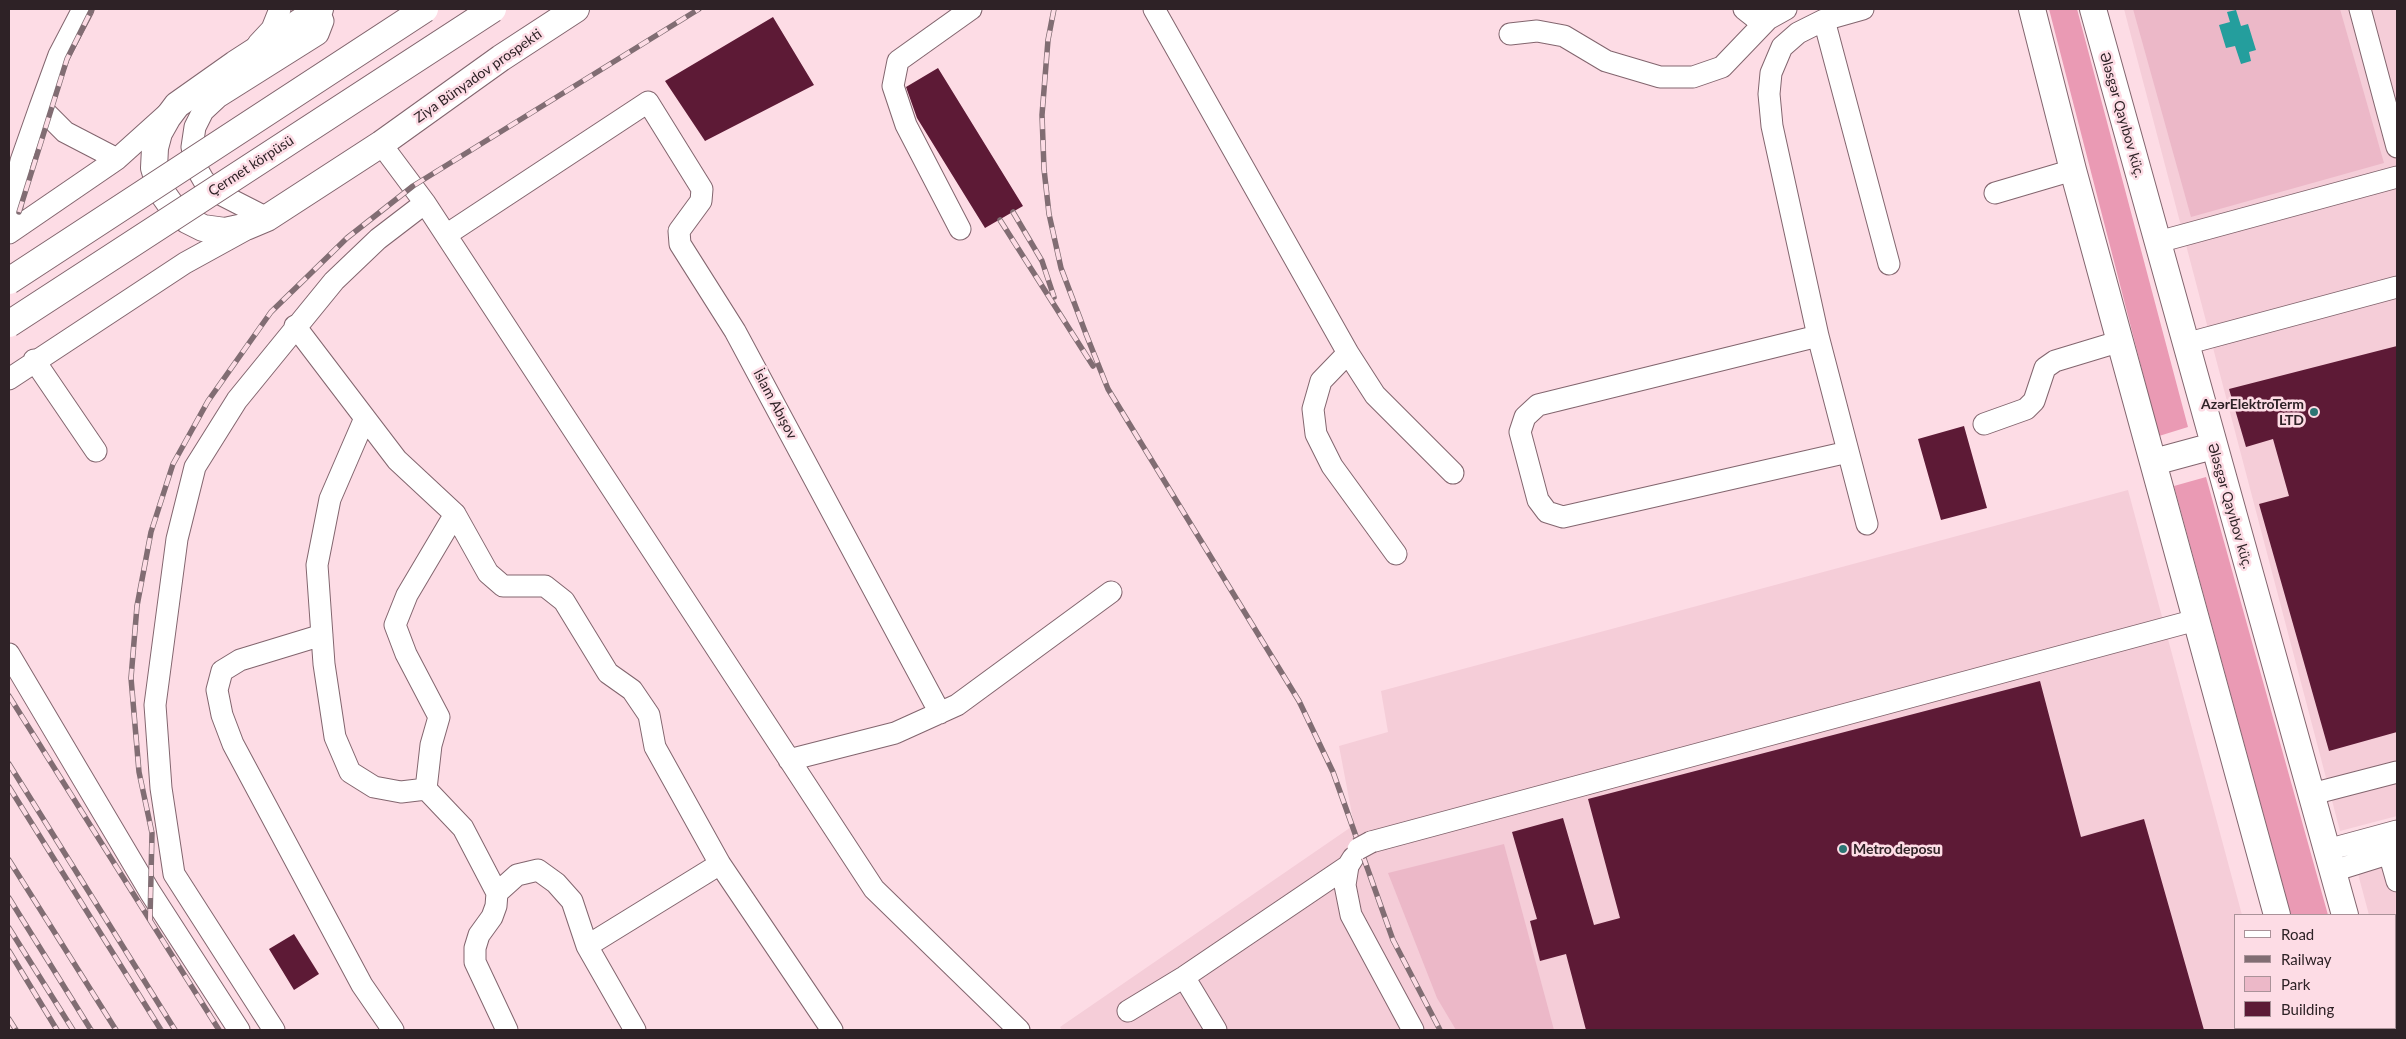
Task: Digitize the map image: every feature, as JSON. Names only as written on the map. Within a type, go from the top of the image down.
[{"type":"main road","points":[[177,105],[319,9]]},
{"type":"main road","points":[[9,281],[425,9]]},
{"type":"main road","name":"Çermet körpüsü","points":[[9,324],[493,9]]},
{"type":"main road","name":"Ziya Bünyadov prospekti","points":[[177,105],[159,133],[155,148],[154,168],[160,191],[173,208],[187,220],[203,228],[225,231],[248,226],[267,218],[381,144],[501,58],[576,9]]},
{"type":"main road","points":[[2032,9],[2073,170],[2277,914]]},
{"type":"main road","name":"Ələsgər Qayıbov küç.","points":[[2093,9],[2345,914]]},
{"type":"main road","points":[[2154,462],[2214,446]]},
{"type":"street","points":[[9,233],[13,197],[21,161],[59,55],[83,9]]},
{"type":"street","points":[[235,64],[272,29],[280,9]]},
{"type":"street","points":[[267,218],[220,194],[204,181],[196,167],[192,147],[195,127],[203,111],[218,97],[318,34],[323,21],[319,9]]},
{"type":"street","points":[[960,228],[906,125],[893,86],[898,61],[970,9]]},
{"type":"street","points":[[1154,9],[1348,353],[1375,395],[1452,473]]},
{"type":"street","points":[[1744,9],[1763,24]]},
{"type":"street","points":[[1510,34],[1537,31],[1564,36],[1606,61],[1660,77],[1693,77],[1722,67],[1763,24],[1786,9]]},
{"type":"street","points":[[1863,9],[1824,20],[1798,33],[1782,47],[1771,73],[1769,94],[1772,126],[1818,336],[1867,524]]},
{"type":"street","points":[[2360,9],[2397,147]]},
{"type":"street","points":[[1824,20],[1889,264]]},
{"type":"street","name":"İslam Abışov","points":[[446,235],[648,102],[702,188],[701,201],[679,231],[680,244],[736,331],[940,713]]},
{"type":"street","points":[[9,233],[118,159],[177,105]]},
{"type":"street","points":[[40,107],[65,132],[118,159]]},
{"type":"street","points":[[381,144],[425,203],[874,889],[1019,1030]]},
{"type":"street","points":[[1995,193],[2073,170]]},
{"type":"street","points":[[2158,242],[2397,177]]},
{"type":"street","points":[[274,1030],[174,874],[161,788],[155,705],[177,540],[195,468],[236,400],[295,326],[346,269],[378,239],[425,203]]},
{"type":"street","points":[[9,379],[34,360],[185,263],[267,218]]},
{"type":"street","points":[[2185,344],[2397,287]]},
{"type":"street","points":[[295,326],[398,460],[455,514],[488,573],[503,586],[545,586],[564,602],[608,673],[632,690],[649,715],[655,747],[720,864],[832,1030]]},
{"type":"street","points":[[1818,336],[1538,405],[1525,417],[1520,432],[1538,500],[1547,512],[1563,517],[1848,452]]},
{"type":"street","points":[[1984,424],[2026,409],[2034,401],[2045,368],[2055,361],[2120,341]]},
{"type":"street","points":[[1348,353],[1321,381],[1313,409],[1316,434],[1332,466],[1396,554]]},
{"type":"street","points":[[34,360],[96,451]]},
{"type":"street","points":[[365,418],[330,499],[317,565],[322,634],[335,737],[350,772],[374,788],[401,792],[426,788]]},
{"type":"street","points":[[455,514],[407,595],[395,625],[406,654],[439,717],[431,745],[426,788],[463,828],[497,893],[496,906],[492,917],[479,935],[475,948],[474,962],[507,1030]]},
{"type":"street","points":[[788,760],[895,732],[957,705],[1111,592]]},
{"type":"street","points":[[1128,1011],[1184,977],[1359,852],[2196,620]]},
{"type":"street","points":[[322,634],[240,660],[222,671],[216,690],[222,715],[233,744],[362,985],[393,1030]]},
{"type":"street","points":[[9,654],[150,892],[239,1030]]},
{"type":"street","points":[[2312,794],[2397,772]]},
{"type":"street","points":[[2330,861],[2397,831]]},
{"type":"street","points":[[1359,852],[1345,885],[1351,916],[1413,1030]]},
{"type":"street","points":[[2330,861],[2393,852],[2397,881]]},
{"type":"street","points":[[587,946],[720,864]]},
{"type":"street","points":[[497,893],[517,875],[538,870],[556,884],[572,901],[587,946],[635,1030]]},
{"type":"street","points":[[150,892],[174,874]]},
{"type":"street","points":[[1184,977],[1216,1030]]},
{"type":"shaded area","points":[[2049,9],[2077,9],[2188,427],[2159,436]]},
{"type":"shaded area","name":"AzərElektroTerm LTD","points":[[2124,9],[2397,9],[2397,816],[2340,831]]},
{"type":"shaded area","points":[[2206,477],[2328,914],[2291,914],[2174,486]]},
{"type":"shaded area","points":[[2128,490],[2242,914],[2234,914],[2234,1029],[2272,1030],[1062,1030],[1060,1027],[1354,825],[1339,746],[1388,732],[1381,691]]},
{"type":"shaded area","points":[[2397,842],[2397,1017],[2396,914],[2369,914],[2353,855]]},
{"type":"green space","points":[[2133,9],[2340,9],[2384,163],[2191,217]]},
{"type":"green space","points":[[1504,844],[1554,1030],[1456,1030],[1437,998],[1388,873]]},
{"type":"water","points":[[2236,10],[2241,26],[2248,24],[2256,50],[2249,52],[2251,61],[2241,64],[2235,46],[2226,48],[2219,25],[2230,22],[2227,12]]},
{"type":"building","points":[[773,17],[814,85],[705,141],[665,81]]},
{"type":"building","points":[[938,68],[1023,206],[985,228],[917,118],[906,87]]},
{"type":"building","points":[[2397,346],[2397,732],[2329,751],[2259,504],[2289,496],[2273,439],[2246,447],[2229,389]]},
{"type":"building","points":[[1964,426],[1987,508],[1941,520],[1918,439]]},
{"type":"building","name":"Metro deposu","points":[[2040,681],[2081,837],[2144,819],[2204,1030],[1586,1030],[1566,954],[1540,961],[1530,921],[1537,919],[1512,832],[1563,818],[1594,925],[1620,918],[1588,799]]},
{"type":"building","points":[[294,934],[319,974],[294,990],[269,949]]},
{"type":"railway","points":[[19,212],[67,59],[92,9]]},
{"type":"railway","points":[[150,920],[152,833],[139,772],[131,678],[137,606],[151,532],[173,464],[208,401],[271,312],[347,238],[413,186],[699,9]]},
{"type":"railway","points":[[1054,9],[1048,40],[1042,115],[1044,169],[1049,214],[1061,268],[1108,389],[1299,701],[1333,772],[1393,940],[1440,1030]]},
{"type":"railway","points":[[1013,212],[1042,261],[1054,297]]},
{"type":"railway","points":[[1000,220],[1093,366]]},
{"type":"railway","points":[[9,696],[219,1030]]},
{"type":"railway","points":[[9,764],[175,1030]]},
{"type":"railway","points":[[9,787],[161,1030]]},
{"type":"railway","points":[[9,860],[116,1030]]},
{"type":"railway","points":[[9,898],[91,1030]]},
{"type":"railway","points":[[9,928],[73,1030]]},
{"type":"railway","points":[[9,951],[57,1030]]},
{"type":"railway","points":[[9,1019],[16,1030]]},
{"type":"place","name":"AzərElektroTerm LTD","points":[[2314,412]]},
{"type":"place","name":"Metro deposu","points":[[1843,849]]}]
